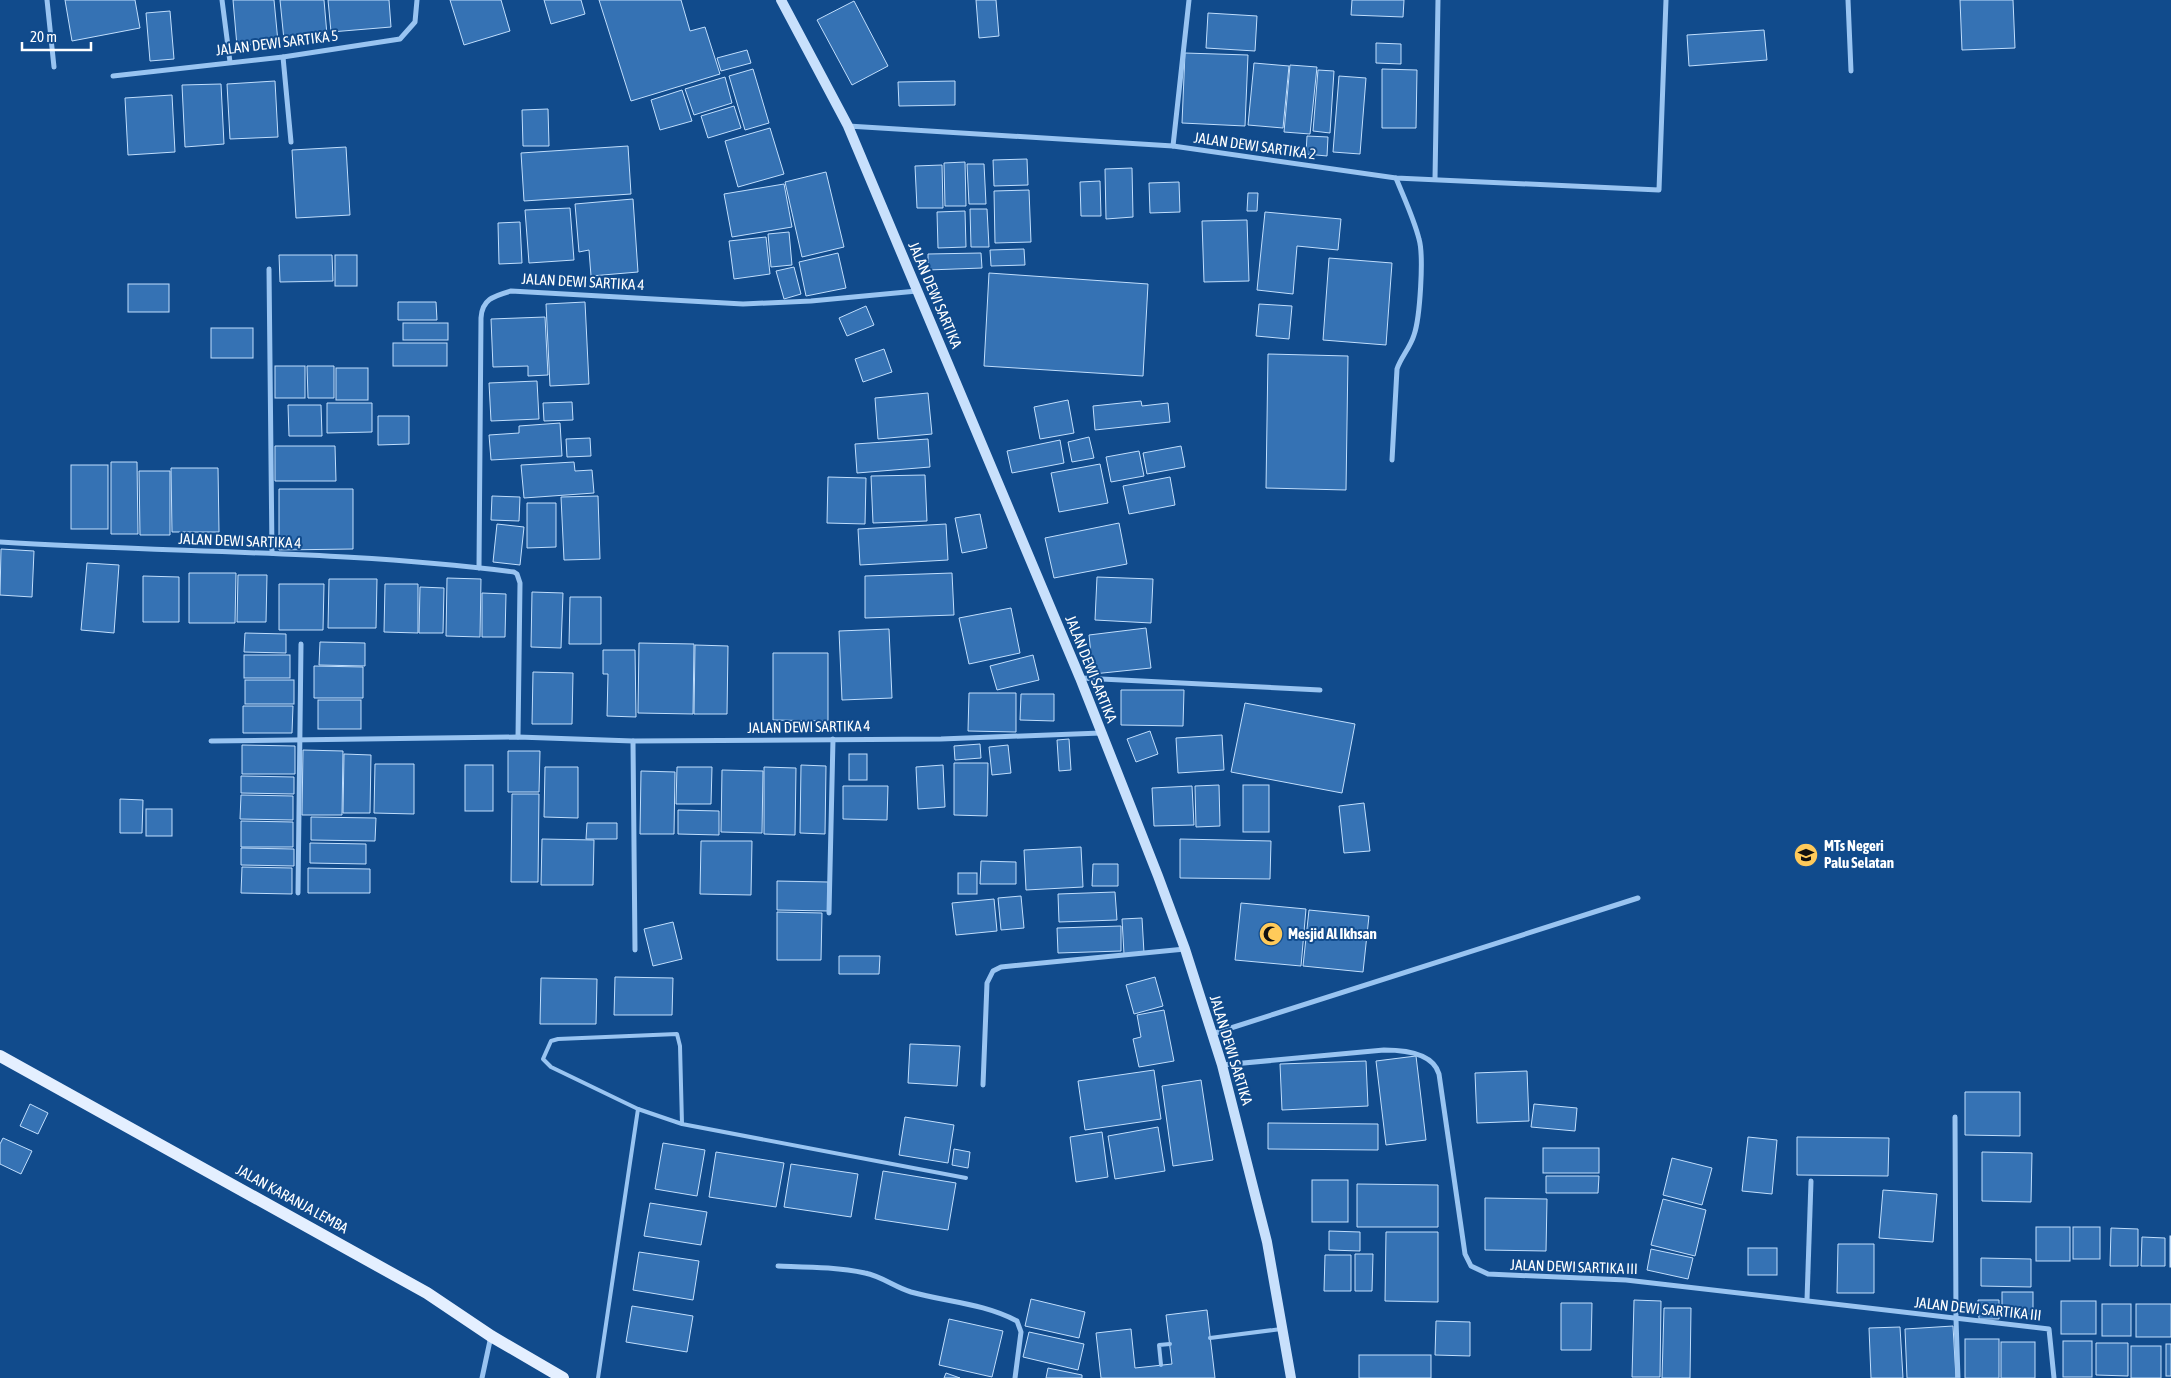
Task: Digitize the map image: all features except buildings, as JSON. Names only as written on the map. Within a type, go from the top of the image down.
[{"type":"main road","name":"JALAN DEWI SARTIKA","points":[[781,0],[848,126],[918,290],[1080,678],[1133,809],[1185,949],[1222,1065],[1267,1242],[1284,1329],[1291,1378]]},
{"type":"main road","name":"JALAN KARANJA LEMBA","points":[[0,1056],[427,1293],[491,1336],[563,1378]]},
{"type":"street","points":[[48,0],[54,67]]},
{"type":"street","points":[[222,0],[230,62]]},
{"type":"street","name":"JALAN DEWI SARTIKA 5","points":[[113,76],[283,57],[400,39],[415,22],[417,0]]},
{"type":"street","points":[[1174,146],[1189,0]]},
{"type":"street","points":[[1435,179],[1438,0]]},
{"type":"street","name":"JALAN DEWI SARTIKA 2","points":[[848,126],[1174,146],[1396,178],[1659,190],[1666,0]]},
{"type":"street","points":[[1848,0],[1851,70]]},
{"type":"street","points":[[283,57],[291,142]]},
{"type":"street","points":[[1392,460],[1397,369],[1415,334],[1421,254],[1417,232],[1396,178]]},
{"type":"street","points":[[269,269],[272,553]]},
{"type":"street","name":"JALAN DEWI SARTIKA 4","points":[[479,568],[481,318],[482,308],[491,297],[511,291],[743,304],[811,301],[918,290]]},
{"type":"street","name":"JALAN DEWI SARTIKA 4","points":[[0,542],[148,550],[272,553],[514,572],[519,578],[518,737]]},
{"type":"street","points":[[298,893],[298,739],[301,644]]},
{"type":"street","points":[[1080,678],[1320,690]]},
{"type":"street","name":"JALAN DEWI SARTIKA 4","points":[[211,740],[518,737],[633,741],[941,739],[1101,732]]},
{"type":"street","points":[[830,913],[833,739]]},
{"type":"street","points":[[633,741],[635,950]]},
{"type":"street","points":[[1212,1034],[1638,898]]},
{"type":"street","points":[[983,1085],[987,983],[993,970],[1185,949]]},
{"type":"street","name":"JALAN DEWI SARTIKA III","points":[[1222,1065],[1384,1050],[1404,1051],[1424,1057],[1434,1064],[1439,1074],[1465,1254],[1471,1266],[1488,1274],[1626,1280],[2049,1330],[2054,1378]]},
{"type":"street","points":[[1955,1117],[1958,1378]]},
{"type":"street","points":[[1807,1300],[1811,1181]]},
{"type":"street","points":[[778,1266],[828,1268],[866,1273],[908,1291],[985,1307],[1012,1318],[1017,1321],[1020,1332],[1015,1378]]},
{"type":"street","points":[[482,1378],[491,1336]]},
{"type":"lane","points":[[682,1124],[680,1046],[677,1034],[558,1039],[551,1041],[543,1059],[551,1067],[638,1109],[682,1124],[966,1178]]},
{"type":"lane","points":[[598,1378],[638,1109]]},
{"type":"lane","points":[[1210,1338],[1284,1329]]},
{"type":"lane","points":[[1161,1365],[1159,1345],[1170,1344]]},
{"type":"place","name":"MTs Negeri Palu Selatan","points":[[1806,855]]},
{"type":"place","name":"Mesjid Al Ikhsan","points":[[1271,934]]}]
